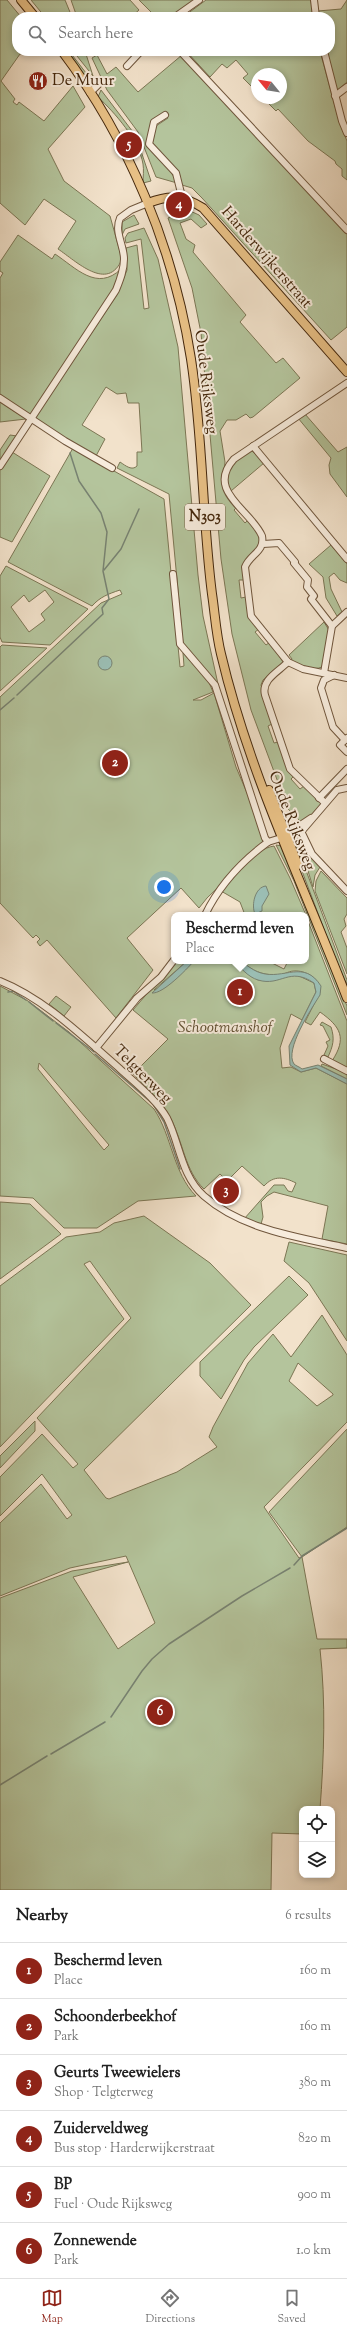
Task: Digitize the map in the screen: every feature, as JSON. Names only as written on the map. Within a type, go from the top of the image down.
[{"type":"main road","points":[[21,0],[31,12]]},
{"type":"main road","name":"Oude Rijksweg","points":[[65,56],[106,120],[148,203],[168,256],[191,359],[220,653],[252,759],[285,838],[347,998]]},
{"type":"main road","points":[[148,203],[163,198],[182,197]]},
{"type":"main road","name":"Harderwijkerstraat","points":[[182,197],[202,208],[347,372]]},
{"type":"street","points":[[182,12],[199,0]]},
{"type":"street","points":[[314,0],[315,12]]},
{"type":"street","points":[[127,66],[136,56]]},
{"type":"street","points":[[185,56],[347,230]]},
{"type":"street","points":[[325,56],[335,96],[347,132]]},
{"type":"street","points":[[90,93],[99,84]]},
{"type":"street","points":[[335,96],[347,87]]},
{"type":"street","points":[[165,115],[154,122],[149,144],[176,173],[182,197]]},
{"type":"street","points":[[0,466],[116,290],[122,276],[124,258],[118,232],[120,218],[127,212],[148,203]]},
{"type":"street","points":[[263,544],[258,529],[226,490],[225,476],[229,465],[253,446],[347,383]]},
{"type":"street","points":[[0,398],[31,420],[112,468]]},
{"type":"street","points":[[253,446],[347,559]]},
{"type":"street","points":[[332,626],[311,599],[314,596],[307,587],[308,580],[294,563],[295,562],[279,543],[263,544],[245,567],[250,613],[288,662],[303,669],[347,678]]},
{"type":"street","points":[[173,574],[180,644],[217,690],[246,785],[268,842]]},
{"type":"street","points":[[324,673],[332,626],[346,615]]},
{"type":"street","points":[[288,662],[266,682],[263,688],[290,769],[325,803]]},
{"type":"street","points":[[335,675],[324,680],[321,688],[332,727],[346,739],[340,745],[347,752]]},
{"type":"street","points":[[319,798],[347,769]]},
{"type":"street","points":[[207,912],[220,888],[246,861],[268,842],[285,838],[300,830],[337,790],[347,788]]},
{"type":"street","points":[[300,830],[312,854],[347,891]]},
{"type":"street","points":[[96,1048],[136,998],[161,977],[171,964]]},
{"type":"street","name":"Telgterweg","points":[[0,981],[31,998],[96,1048],[159,1106],[173,1132],[186,1172],[198,1191],[205,1197],[227,1213],[248,1224],[347,1248]]},
{"type":"street","points":[[324,1059],[347,1071]]},
{"type":"green space","points":[[0,0],[7,0],[17,12],[12,12],[12,56],[19,56],[1,81],[15,99],[13,102],[17,105],[19,102],[44,121],[73,86],[85,107],[48,149],[64,181],[110,216],[122,259],[116,269],[109,273],[100,274],[92,271],[82,266],[58,249],[76,221],[44,199],[25,225],[0,203]]},
{"type":"green space","points":[[31,0],[65,0],[70,12],[41,12]]},
{"type":"green space","points":[[71,0],[130,0],[139,10],[137,12],[75,12]]},
{"type":"green space","points":[[139,0],[195,0],[178,12],[151,12]]},
{"type":"green space","points":[[206,0],[311,0],[312,12],[190,12]]},
{"type":"green space","points":[[347,0],[347,82],[337,91],[327,56],[335,56],[335,12],[318,11],[341,9]]},
{"type":"green space","points":[[70,56],[73,56],[93,82],[90,85]]},
{"type":"green space","points":[[77,56],[87,56],[93,76]]},
{"type":"green space","points":[[98,56],[107,74],[116,67],[138,92],[181,56],[183,56],[347,233],[347,327],[331,340],[202,198],[192,188],[182,185],[179,172],[152,145],[156,126],[168,118],[165,114],[154,122],[148,146],[171,172],[177,183],[156,177],[138,132],[107,90],[92,58]]},
{"type":"green space","points":[[191,56],[321,56],[339,121],[347,141],[347,180],[342,176],[342,169],[336,164],[335,161],[308,141],[278,109],[276,111],[269,104],[287,104],[287,68],[251,68],[251,86],[243,78],[248,74],[236,60],[227,68],[222,64],[210,77]]},
{"type":"green space","points":[[101,90],[136,136],[151,181],[143,183],[143,164],[137,146],[119,119],[98,97]]},
{"type":"green space","points":[[188,210],[199,215],[207,224],[201,228],[191,219],[180,223],[186,239],[195,245],[193,252],[246,315],[240,322],[276,363],[283,358],[300,378],[253,417],[250,418],[246,414],[236,420],[227,420],[220,431],[225,462],[223,482],[237,507],[234,510],[245,523],[248,520],[258,534],[260,541],[257,548],[245,561],[244,580],[239,580],[241,598],[246,597],[249,616],[259,629],[255,632],[266,645],[270,642],[283,662],[263,680],[261,685],[272,724],[268,726],[274,743],[278,742],[294,776],[291,779],[300,789],[304,786],[322,803],[303,824],[288,809],[251,710],[232,634],[221,559],[201,333],[192,288],[168,218]]},
{"type":"green space","points":[[134,215],[139,224],[125,229],[122,235],[122,222]]},
{"type":"green space","points":[[144,228],[158,259],[178,347],[198,575],[203,616],[218,684],[183,644],[169,494],[117,468],[120,462],[133,468],[137,466],[137,452],[142,452],[139,403],[128,403],[126,393],[117,394],[106,387],[82,425],[105,439],[96,456],[34,419],[117,295],[127,270],[126,248],[137,245],[144,309],[149,308],[141,239],[126,243],[125,238],[128,233]]},
{"type":"green space","points":[[18,235],[52,259],[55,254],[79,271],[95,278],[112,276],[121,269],[113,292],[30,416],[0,395],[0,278],[3,273],[0,271],[0,262]]},
{"type":"green space","points":[[0,402],[26,419],[0,422]]},
{"type":"green space","points":[[305,414],[338,452],[347,447],[347,497],[330,474],[329,465],[331,458],[298,418]]},
{"type":"green space","points":[[10,435],[17,436],[0,462],[0,450]]},
{"type":"green space","points":[[73,448],[164,499],[180,667],[184,666],[183,653],[208,680],[213,692],[193,700],[201,700],[214,693],[236,767],[267,840],[207,898],[199,908],[181,888],[127,938],[153,970],[116,1018],[47,940],[40,946],[37,942],[40,939],[36,935],[33,938],[0,903],[0,697],[101,603],[122,594],[120,590],[112,593],[101,598],[92,606],[8,562]]},
{"type":"green space","points":[[251,450],[264,463],[231,491],[228,484],[229,472],[240,458]]},
{"type":"green space","points":[[12,452],[50,476],[12,542],[0,537],[0,470]]},
{"type":"green space","points":[[331,545],[347,564],[347,583],[340,580],[334,573],[329,577],[331,589],[342,612],[337,616],[326,598],[323,577],[309,564]]},
{"type":"green space","points":[[6,566],[88,609],[50,645],[2,642],[0,637],[0,576]],"holes":[[[45,590],[54,602],[41,614],[45,620],[29,632],[11,607],[24,595],[29,602]]]},
{"type":"green space","points":[[324,622],[330,632],[322,667],[306,667],[291,661],[292,659],[289,655]]},
{"type":"green space","points":[[2,645],[47,648],[0,691],[0,647]]},
{"type":"green space","points":[[298,839],[301,840],[309,856],[320,867],[315,875],[313,887]]},
{"type":"green space","points":[[295,841],[347,980],[347,984],[341,974],[294,850]]},
{"type":"green space","points":[[276,845],[282,846],[309,912],[306,912],[294,881]]},
{"type":"green space","points":[[274,846],[305,912],[244,912],[240,902],[221,891],[244,864],[266,848]]},
{"type":"green space","points":[[321,871],[347,898],[347,914],[344,919],[346,926],[341,932],[347,948],[347,974],[315,891],[316,881]]},
{"type":"green space","points":[[309,912],[347,1006],[347,1015],[309,919]]},
{"type":"green space","points":[[309,924],[347,1021],[347,1068],[332,1061],[337,1053],[340,1039],[340,1034],[333,1023],[320,1012],[311,1025],[305,1022],[320,992],[320,987],[316,979],[308,974],[298,971],[271,975],[253,970],[246,964],[274,964],[284,969],[286,964],[309,964]]},
{"type":"green space","name":"Schootmanshof","points":[[172,964],[184,964],[154,990],[170,983],[191,964],[237,964],[258,980],[297,975],[314,983],[316,992],[302,1020],[291,1014],[280,1048],[282,1068],[291,1067],[301,1072],[316,1068],[347,1084],[347,1244],[322,1239],[328,1206],[274,1192],[261,1202],[263,1217],[261,1224],[244,1219],[274,1185],[284,1185],[288,1191],[292,1192],[296,1183],[292,1181],[279,1178],[268,1182],[264,1186],[242,1166],[227,1181],[220,1174],[204,1189],[188,1165],[175,1128],[167,1112],[154,1095],[133,1074],[168,1039],[133,1010]]},
{"type":"green space","points":[[0,986],[28,1001],[69,1032],[154,1109],[165,1131],[182,1176],[188,1187],[196,1196],[138,1201],[97,1228],[64,1228],[33,1198],[0,1196]],"holes":[[[39,1063],[109,1145],[104,1150],[38,1069]]]},
{"type":"green space","points":[[56,996],[71,1007],[64,1016],[49,1004]]},
{"type":"green space","points":[[322,1022],[331,1027],[333,1035],[332,1046],[328,1057],[324,1055],[328,1046],[326,1042],[330,1040],[323,1026],[320,1025]]},
{"type":"green space","points":[[322,1064],[347,1073],[347,1079],[321,1066]]},
{"type":"green space","points":[[0,1202],[30,1204],[61,1234],[0,1279]]},
{"type":"green space","points":[[144,1216],[210,1263],[251,1305],[84,1470],[106,1498],[109,1499],[177,1472],[217,1447],[209,1437],[213,1427],[248,1363],[273,1334],[291,1357],[322,1315],[347,1355],[347,1422],[264,1507],[299,1558],[302,1557],[317,1639],[347,1639],[347,1648],[320,1649],[324,1730],[320,1806],[299,1806],[299,1834],[272,1833],[271,1890],[0,1890],[0,1598],[72,1571],[128,1562],[73,1577],[118,1649],[155,1623],[126,1556],[70,1568],[0,1596],[0,1523],[41,1484],[67,1519],[72,1515],[42,1474],[0,1516],[0,1477],[42,1434],[73,1468],[78,1464],[37,1418],[131,1318],[90,1261],[84,1264],[124,1319],[0,1447],[0,1286],[66,1237],[100,1232],[114,1223]],"holes":[[[298,1363],[333,1395],[317,1406],[289,1381]]]},
{"type":"green space","points":[[289,1242],[347,1255],[347,1341],[309,1283],[284,1261]]},
{"type":"green space","points":[[289,1276],[308,1295],[254,1347],[244,1360],[221,1399],[200,1376],[200,1362]]},
{"type":"green space","points":[[35,1421],[35,1431],[0,1468],[0,1456]]},
{"type":"green space","points":[[347,1429],[347,1527],[302,1557],[269,1512]]},
{"type":"water","points":[[102,656],[108,656],[112,660],[112,666],[108,670],[102,670],[98,666],[98,660]]},
{"type":"water","points":[[266,886],[269,894],[262,906],[262,911],[254,912],[253,906],[255,897],[262,887]]},
{"type":"water","points":[[184,964],[191,964],[168,986],[162,990],[152,993]]},
{"type":"water","points":[[237,964],[244,964],[261,973],[278,974],[301,972],[314,978],[321,986],[320,995],[300,1029],[293,1049],[292,1058],[294,1064],[302,1069],[318,1065],[347,1079],[347,1084],[316,1068],[301,1072],[290,1065],[289,1046],[316,992],[314,983],[298,976],[291,976],[273,981],[258,980],[248,975]]},
{"type":"waterway","points":[[17,695],[103,614],[102,608],[109,599],[103,571],[107,532],[101,513],[79,481],[70,453]]},
{"type":"waterway","points":[[104,570],[121,549],[139,509]]},
{"type":"waterway","points":[[0,710],[14,698]]},
{"type":"waterway","points":[[8,992],[13,991],[26,1000]]},
{"type":"waterway","points":[[29,1002],[53,1021]]},
{"type":"waterway","points":[[56,1023],[94,1052]]},
{"type":"waterway","points":[[95,1054],[153,1104],[164,1122],[180,1169]]},
{"type":"waterway","points":[[294,1565],[302,1556],[347,1528]]},
{"type":"waterway","points":[[111,1717],[142,1671],[152,1659],[169,1644],[242,1596],[290,1568]]},
{"type":"waterway","points":[[51,1754],[105,1722]]},
{"type":"waterway","points":[[0,1785],[47,1756]]},
{"type":"place","name":"De Muur","points":[[38,81]]},
{"type":"place","name":"BP","points":[[129,145]]},
{"type":"place","name":"Zuiderveldweg","points":[[179,205]]},
{"type":"place","name":"Schoonderbeekhof","points":[[115,763]]},
{"type":"place","name":"Beschermd leven","points":[[240,992]]},
{"type":"place","name":"Geurts Tweewielers","points":[[226,1191]]},
{"type":"place","name":"Zonnewende","points":[[160,1712]]}]
